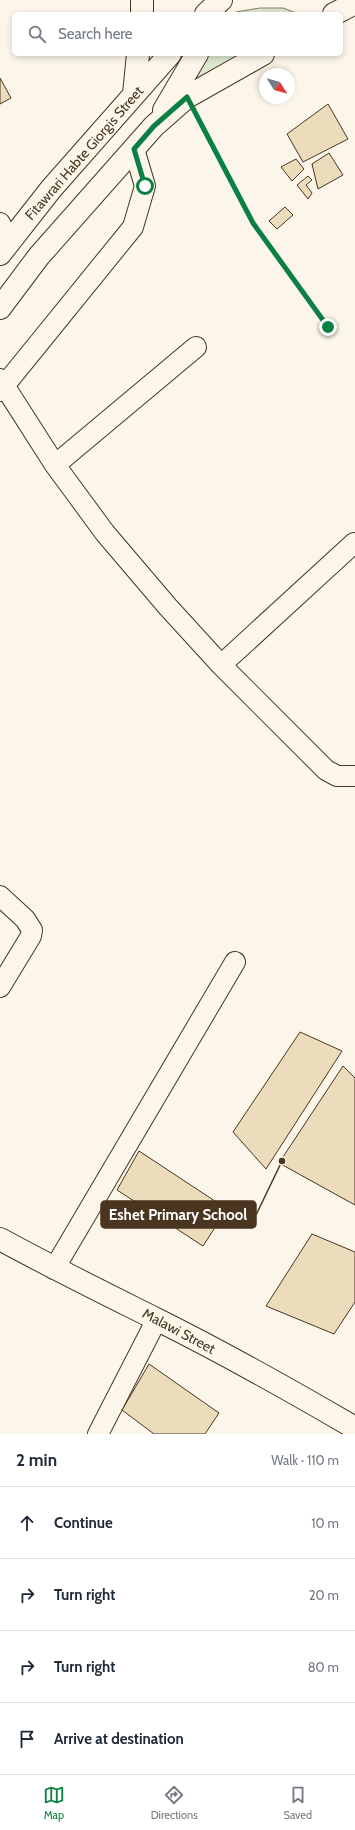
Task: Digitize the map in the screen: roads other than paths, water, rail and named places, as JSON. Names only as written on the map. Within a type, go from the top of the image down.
[{"type":"main road","points":[[142,0],[142,12]]},
{"type":"main road","points":[[208,12],[221,0]]},
{"type":"main road","points":[[221,12],[229,0]]},
{"type":"main road","points":[[338,12],[355,3]]},
{"type":"main road","points":[[134,94],[138,56]]},
{"type":"main road","name":"Fitawrari Habte Giorgis Street","points":[[3,239],[51,189],[168,56]]},
{"type":"main road","points":[[154,126],[196,56]]},
{"type":"main road","points":[[0,308],[38,256],[154,126],[187,97],[259,56]]},
{"type":"main road","name":"Malawi Street","points":[[0,1239],[54,1269],[157,1319],[277,1383],[355,1428]]},
{"type":"street","points":[[134,149],[145,186],[133,227],[1,385],[55,465],[105,534],[168,608],[221,665],[326,770],[337,776],[355,776]]},
{"type":"street","points":[[55,465],[196,347]]},
{"type":"street","points":[[221,665],[354,543]]},
{"type":"street","points":[[0,896],[25,919],[32,930],[31,936],[0,986]]},
{"type":"street","points":[[54,1269],[235,962]]},
{"type":"street","points":[[98,1434],[157,1319]]},
{"type":"place","name":"Eshet Primary School","points":[[282,1161]]}]
